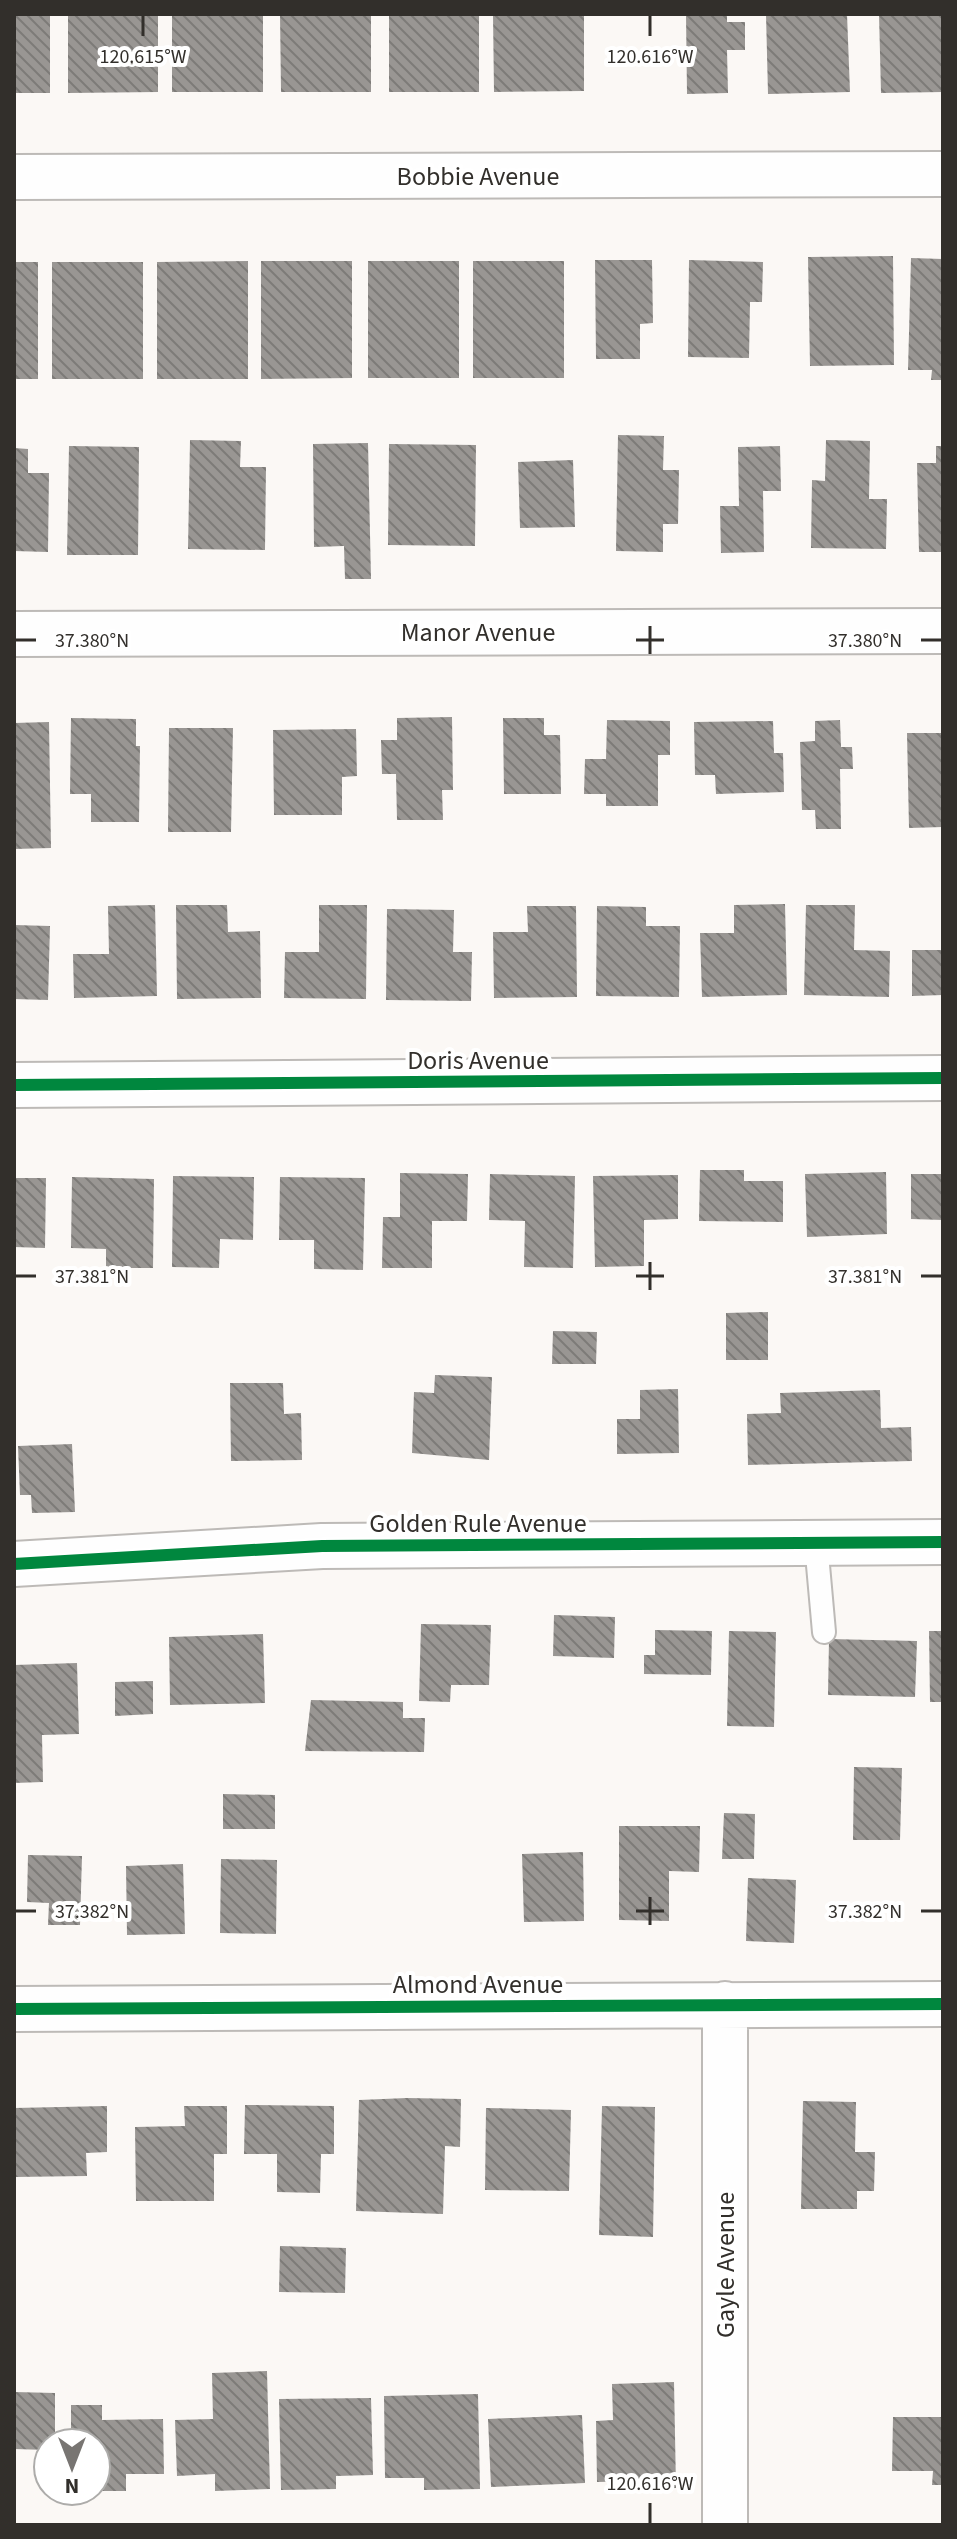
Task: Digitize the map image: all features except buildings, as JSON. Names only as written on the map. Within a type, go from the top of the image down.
[{"type":"street","name":"Bobbie Avenue","points":[[14,177],[943,174]]},
{"type":"street","name":"Manor Avenue","points":[[14,634],[943,631]]},
{"type":"street","name":"Doris Avenue","points":[[14,1085],[943,1078]]},
{"type":"street","name":"Golden Rule Avenue","points":[[14,1564],[322,1546],[943,1542]]},
{"type":"street","name":"Gayle Avenue","points":[[725,2004],[725,2525]]},
{"type":"street","name":"Almond Avenue","points":[[14,2009],[943,2004]]},
{"type":"lane","points":[[816,1543],[824,1632]]},
{"type":"cycle path","points":[[14,1085],[943,1078]]},
{"type":"cycle path","points":[[14,1564],[322,1546],[943,1542]]},
{"type":"cycle path","points":[[14,2009],[943,2004]]}]
